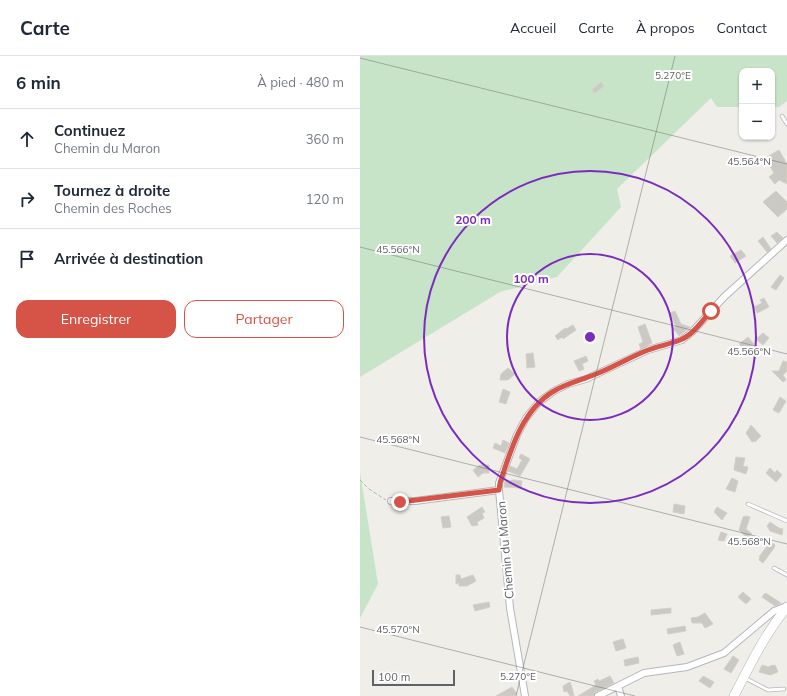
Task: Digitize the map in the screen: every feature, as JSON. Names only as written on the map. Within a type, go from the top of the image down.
[{"type":"street","name":"Chemin du Maron","points":[[525,696],[510,608],[499,490],[501,477],[517,435],[526,418],[539,402],[554,391],[568,384],[591,376],[648,350],[682,340],[692,332],[724,297],[787,240]]},
{"type":"street","points":[[390,501],[415,501],[499,490]]},
{"type":"street","points":[[734,696],[766,637],[787,606]]},
{"type":"street","points":[[598,696],[644,673],[687,666],[724,653],[774,611],[787,606]]},
{"type":"street","points":[[618,686],[621,696]]},
{"type":"lane","points":[[782,116],[787,124]]},
{"type":"lane","points":[[748,504],[787,521]]},
{"type":"lane","points":[[774,568],[787,575]]},
{"type":"lane","points":[[744,677],[768,690],[784,689]]},
{"type":"path","points":[[360,480],[382,498],[390,501]]},
{"type":"green space","points":[[360,56],[787,56],[787,101],[779,107],[775,107],[775,68],[739,68],[739,107],[717,107],[711,98],[617,189],[621,207],[557,277],[500,292],[360,377]]},
{"type":"green space","points":[[360,472],[378,584],[360,618]]},
{"type":"building","points":[[601,82],[604,86],[595,93],[592,90]]},
{"type":"building","points":[[779,150],[787,164],[787,184],[779,180],[775,184],[769,177],[774,173],[765,158]]},
{"type":"building","points":[[776,191],[787,202],[787,209],[778,217],[763,202]]},
{"type":"building","points":[[777,232],[783,238],[777,243],[771,236]]},
{"type":"building","points":[[763,237],[771,249],[767,252],[758,241]]},
{"type":"building","points":[[741,250],[746,256],[735,263],[730,256]]},
{"type":"building","points":[[780,275],[784,278],[776,290],[771,287]]},
{"type":"building","points":[[764,298],[769,307],[757,313],[754,307],[762,303],[760,300]]},
{"type":"building","points":[[675,311],[681,324],[690,327],[679,336],[673,328],[676,327],[670,313]]},
{"type":"building","points":[[645,324],[652,343],[641,349],[639,344],[643,342],[638,327]]},
{"type":"building","points":[[573,325],[576,330],[563,339],[562,337],[558,340],[555,336],[565,328],[566,329]]},
{"type":"building","points":[[763,333],[769,338],[763,345],[756,339]]},
{"type":"building","points":[[748,337],[754,344],[746,351],[739,344]]},
{"type":"building","points":[[533,353],[535,367],[527,368],[526,354]]},
{"type":"building","points":[[586,356],[588,361],[582,364],[584,369],[579,371],[574,361]]},
{"type":"building","points":[[783,361],[787,362],[787,371],[783,375],[786,380],[783,382],[772,371],[779,371]]},
{"type":"building","points":[[508,368],[515,374],[508,380],[500,380],[501,374]]},
{"type":"building","points":[[503,389],[510,392],[506,404],[499,402]]},
{"type":"building","points":[[780,397],[786,401],[779,413],[773,410]]},
{"type":"building","points":[[751,425],[761,436],[755,442],[752,442],[746,433]]},
{"type":"building","points":[[503,440],[509,443],[505,453],[493,448],[495,443],[501,446]]},
{"type":"building","points":[[521,454],[530,459],[520,476],[508,471],[510,466],[517,469],[522,460],[519,458]]},
{"type":"building","points":[[736,457],[745,458],[743,466],[748,467],[746,474],[734,470]]},
{"type":"building","points":[[480,465],[489,465],[489,473],[483,473],[478,477],[473,470]]},
{"type":"building","points":[[770,468],[775,473],[777,470],[782,475],[776,482],[766,473]]},
{"type":"building","points":[[732,478],[738,481],[735,492],[726,489]]},
{"type":"building","points":[[505,481],[522,481],[521,488],[504,487]]},
{"type":"building","points":[[674,504],[685,506],[684,514],[673,512]]},
{"type":"building","points":[[482,507],[485,512],[482,513],[484,518],[477,522],[478,525],[472,526],[467,517]]},
{"type":"building","points":[[717,507],[727,513],[722,520],[714,512]]},
{"type":"building","points":[[449,516],[451,527],[443,528],[441,517]]},
{"type":"building","points":[[743,517],[750,517],[746,529],[752,534],[747,538],[739,530]]},
{"type":"building","points":[[770,522],[783,529],[782,535],[770,531],[767,526]]},
{"type":"building","points":[[721,532],[727,534],[724,541],[718,540]]},
{"type":"building","points":[[770,542],[775,545],[774,548],[763,563],[759,560],[759,557]]},
{"type":"building","points":[[456,575],[460,575],[461,579],[473,575],[476,581],[467,586],[459,586],[459,583],[456,584]]},
{"type":"building","points":[[743,592],[751,599],[746,604],[738,597]]},
{"type":"building","points":[[765,593],[781,603],[775,606],[762,597]]},
{"type":"building","points":[[489,602],[490,607],[475,611],[473,605]]},
{"type":"building","points":[[671,608],[671,613],[651,615],[651,610]]},
{"type":"building","points":[[705,613],[713,624],[705,628],[702,623],[692,623],[691,618],[698,617]]},
{"type":"building","points":[[685,626],[686,631],[668,634],[667,629]]},
{"type":"building","points":[[623,639],[626,648],[616,651],[613,642]]},
{"type":"building","points":[[680,642],[684,654],[677,656],[673,645]]},
{"type":"building","points":[[733,656],[739,660],[731,673],[724,669]]},
{"type":"building","points":[[638,657],[639,663],[625,666],[624,660]]},
{"type":"building","points":[[762,665],[769,667],[775,665],[778,672],[770,675],[759,672]]},
{"type":"building","points":[[610,676],[614,683],[596,692],[594,696],[578,696],[596,685],[594,681],[598,679],[599,681]]},
{"type":"building","points":[[703,676],[714,682],[710,688],[699,681]]},
{"type":"building","points":[[570,682],[574,696],[570,696],[567,691],[564,692],[563,686]]},
{"type":"building","points":[[512,687],[517,694],[514,696],[496,696]]},
{"type":"route","points":[[400,502],[499,490],[507,460],[517,435],[526,418],[539,402],[554,391],[568,384],[586,379],[648,350],[682,340],[692,332],[711,311]]}]
